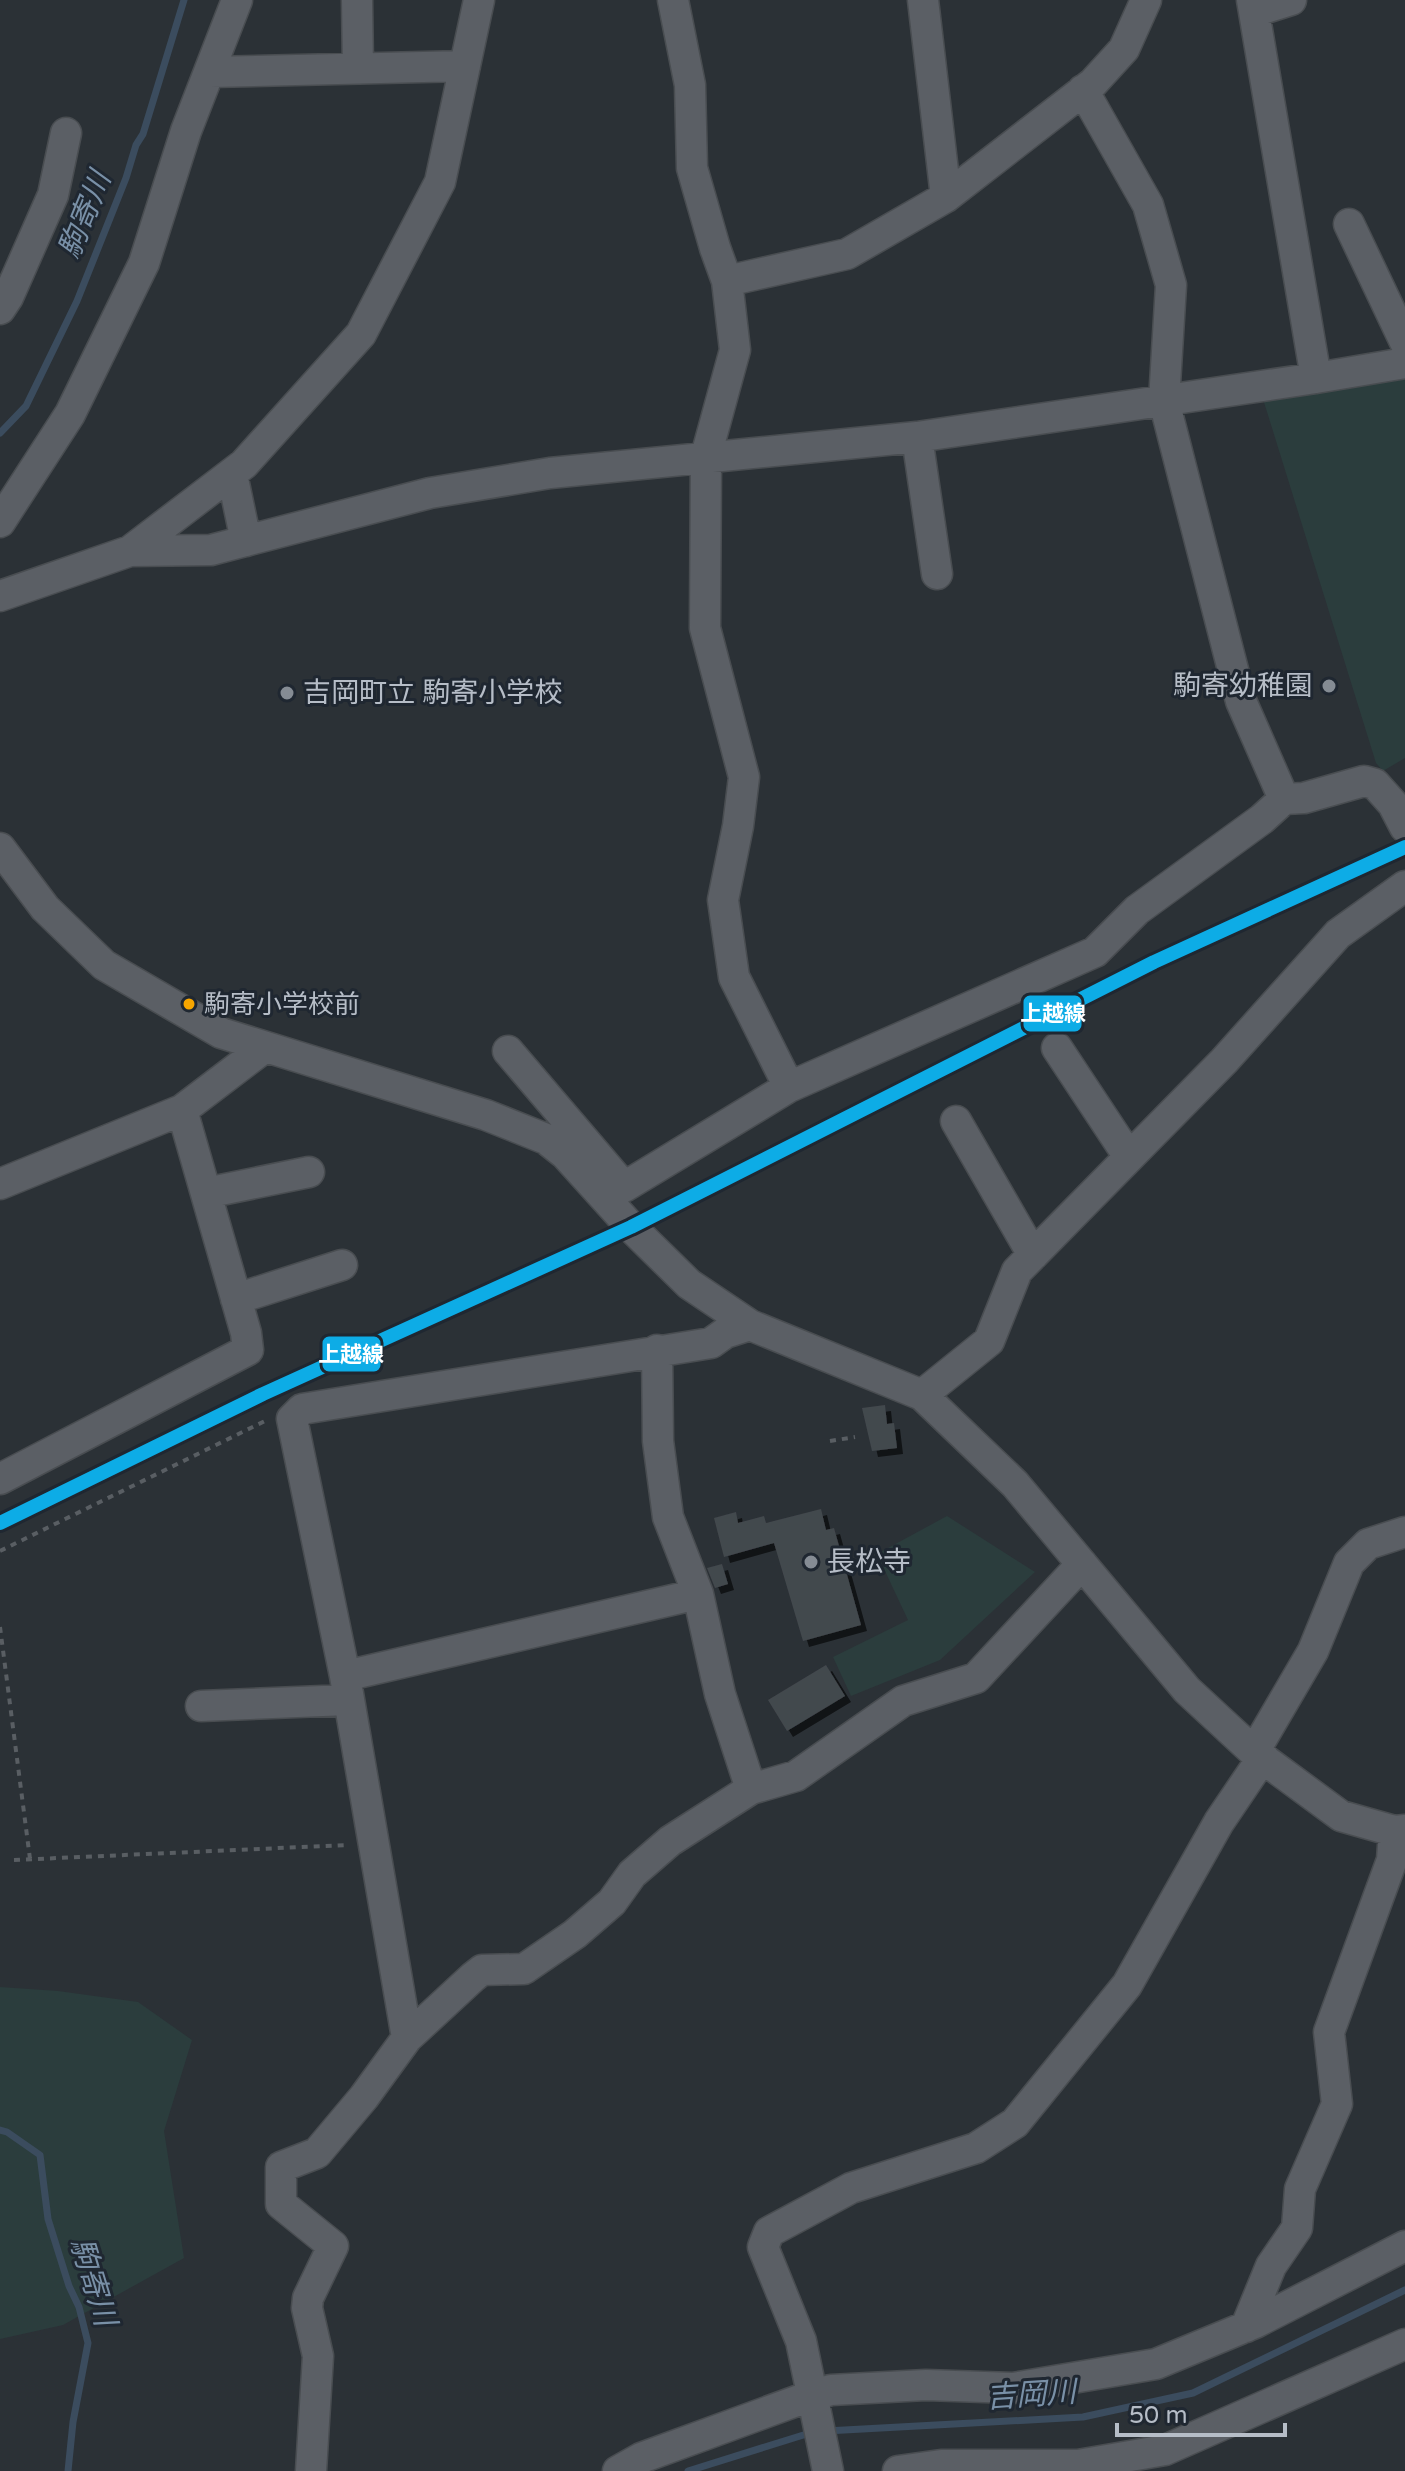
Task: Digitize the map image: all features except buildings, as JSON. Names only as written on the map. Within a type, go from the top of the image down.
[{"type":"street","points":[[0,522],[70,414],[144,263],[186,131],[237,0]]},
{"type":"street","points":[[357,0],[358,68]]},
{"type":"street","points":[[0,596],[130,551],[244,464],[361,334],[440,182],[479,0]]},
{"type":"street","points":[[673,0],[690,85],[692,168],[727,281],[735,350],[706,456],[705,628],[744,777],[723,900],[734,977],[789,1087]]},
{"type":"street","points":[[923,0],[946,197]]},
{"type":"street","points":[[727,281],[847,254],[946,197],[1083,90],[1124,49],[1146,0]]},
{"type":"street","points":[[1291,0],[1254,5],[1316,378]]},
{"type":"street","points":[[210,72],[465,66]]},
{"type":"street","points":[[1083,90],[1148,205],[1171,285],[1164,401],[1241,701],[1284,799]]},
{"type":"street","points":[[0,309],[53,195],[66,133]]},
{"type":"street","points":[[1349,224],[1405,342]]},
{"type":"street","points":[[130,551],[211,550],[430,493],[550,473],[917,437],[1405,363]]},
{"type":"street","points":[[917,437],[937,574]]},
{"type":"street","points":[[232,474],[246,541]]},
{"type":"street","points":[[0,848],[45,908],[104,965],[221,1033],[486,1115],[557,1131],[624,1187],[789,1087],[1095,952],[1137,910],[1262,819],[1284,799],[1304,798],[1364,781],[1384,791],[1405,827]]},
{"type":"street","points":[[922,1395],[989,1341],[1017,1271],[1224,1061],[1338,934],[1405,886]]},
{"type":"street","points":[[0,1184],[182,1110],[265,1047]]},
{"type":"street","points":[[1057,1048],[1129,1157]]},
{"type":"street","points":[[508,1051],[557,1131],[565,1154],[631,1227],[689,1284],[750,1325],[922,1395],[1015,1484],[1187,1690],[1259,1754],[1341,1816],[1400,1831],[1329,2032],[1337,2104],[1300,2189],[1297,2228],[1271,2266],[1246,2327]]},
{"type":"street","points":[[0,1479],[248,1350],[246,1333],[182,1110]]},
{"type":"street","points":[[956,1121],[1033,1255]]},
{"type":"street","points":[[206,1193],[309,1172]]},
{"type":"street","points":[[236,1299],[342,1265]]},
{"type":"street","points":[[407,2038],[347,1688],[292,1419],[302,1409],[711,1343],[725,1333],[750,1325]]},
{"type":"street","points":[[657,1350],[658,1441],[668,1517],[698,1594],[720,1694],[751,1789]]},
{"type":"street","points":[[827,2465],[801,2341],[763,2247],[769,2232],[851,2188],[976,2148],[1015,2123],[1127,1985],[1259,1754],[1313,1651],[1349,1563],[1368,1544],[1405,1532]]},
{"type":"street","points":[[311,2471],[318,2356],[307,2308],[308,2298],[333,2246],[281,2204],[281,2167],[317,2153],[364,2097],[407,2038],[482,1970],[524,1969],[575,1934],[612,1902],[632,1874],[670,1841],[751,1789],[796,1776],[903,1701],[976,1678],[1082,1564]]},
{"type":"street","points":[[201,1706],[347,1688],[698,1594]]},
{"type":"street","points":[[618,2471],[641,2458],[814,2401],[831,2390],[926,2385],[1013,2388],[1156,2364],[1246,2327],[1405,2246]]},
{"type":"street","points":[[898,2471],[941,2465],[1078,2465],[1165,2450],[1405,2344]]},
{"type":"path","points":[[0,1551],[263,1420],[299,1412]]},
{"type":"path","points":[[830,1441],[855,1437]]},
{"type":"path","points":[[0,1627],[30,1859]]},
{"type":"path","points":[[14,1860],[375,1844]]},
{"type":"shaded area","points":[[1405,376],[1405,758],[1383,771],[1376,763],[1263,399]]},
{"type":"shaded area","points":[[947,1516],[1035,1572],[940,1660],[851,1696],[833,1657],[908,1620],[877,1554]]},
{"type":"shaded area","points":[[0,1987],[138,2002],[192,2040],[164,2131],[184,2258],[63,2325],[0,2339]]},
{"type":"waterway","name":"駒寄川","points":[[0,433],[26,406],[77,301],[136,145],[143,134],[184,0]]},
{"type":"waterway","name":"駒寄川","points":[[0,2130],[40,2155],[48,2219],[69,2286],[79,2307],[88,2343],[73,2422],[68,2471]]},
{"type":"waterway","name":"吉岡川","points":[[826,2431],[1083,2417],[1193,2393],[1405,2290]]},
{"type":"waterway","name":"吉岡川","points":[[688,2471],[813,2432]]},
{"type":"transit line","name":"上越線","points":[[0,1523],[263,1394],[631,1227],[1154,962],[1405,847]]},
{"type":"place","name":"駒寄幼稚園","points":[[1329,686]]},
{"type":"place","name":"吉岡町立 駒寄小学校","points":[[287,693]]},
{"type":"place","name":"駒寄小学校前","points":[[189,1004]]},
{"type":"place","name":"長松寺","points":[[811,1562]]}]
